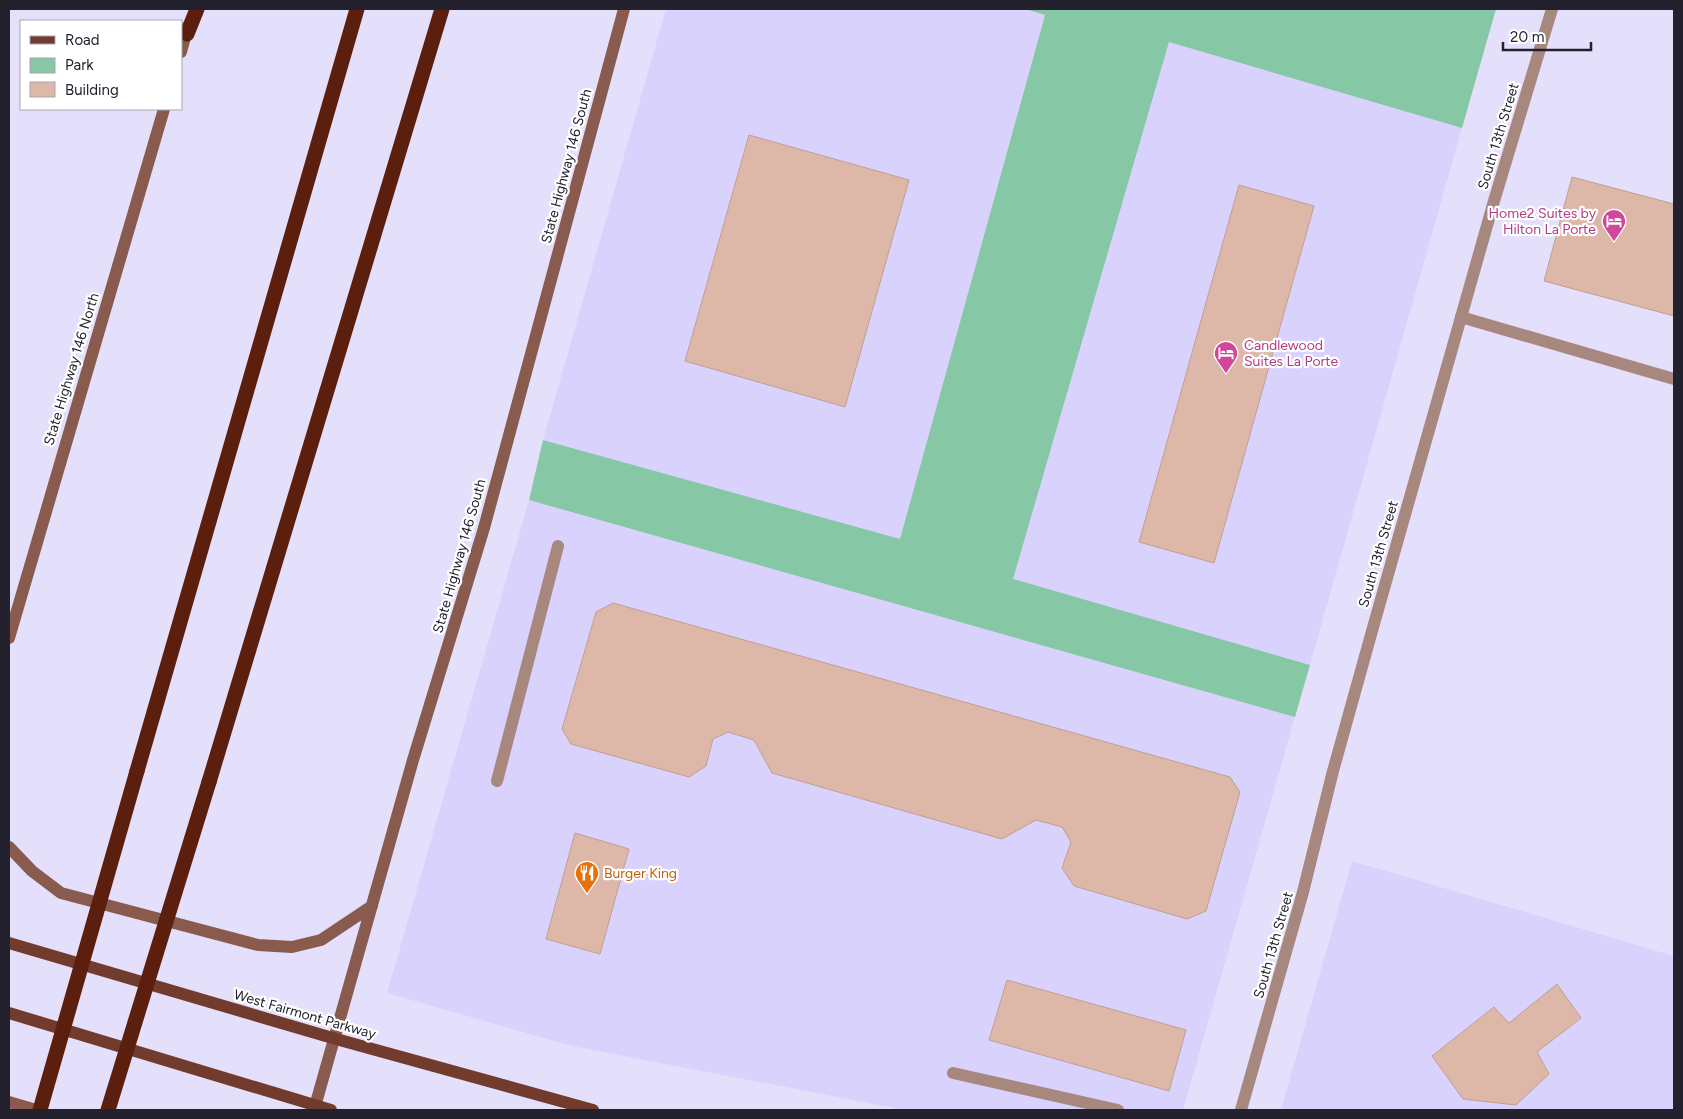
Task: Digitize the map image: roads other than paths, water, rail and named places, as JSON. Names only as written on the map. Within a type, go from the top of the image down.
[{"type":"highway","points":[[187,34],[197,9]]},
{"type":"highway","points":[[38,1110],[356,9]]},
{"type":"highway","points":[[108,1110],[442,9]]},
{"type":"main road","points":[[182,49],[192,9]]},
{"type":"main road","name":"State Highway 146 South","points":[[315,1108],[372,906],[484,528],[624,9]]},
{"type":"main road","name":"State Highway 146 North","points":[[9,638],[164,110]]},
{"type":"main road","points":[[9,847],[32,871],[61,893],[258,945],[292,947],[321,940],[372,906]]},
{"type":"main road","name":"West Fairmont Parkway","points":[[9,943],[336,1039],[593,1110]]},
{"type":"main road","points":[[9,1013],[315,1108],[331,1110]]},
{"type":"main road","points":[[9,1102],[38,1110]]},
{"type":"street","name":"South 13th Street","points":[[1241,1110],[1303,892],[1367,650],[1461,317],[1552,9]]},
{"type":"street","points":[[1461,317],[1674,379]]},
{"type":"street","points":[[497,781],[558,546]]},
{"type":"street","points":[[952,1072],[1118,1110]]},
{"type":"place","name":"Home2 Suites by Hilton La Porte","points":[[1614,242]]},
{"type":"place","name":"Candlewood Suites La Porte","points":[[1226,374]]},
{"type":"place","name":"Burger King","points":[[587,894]]}]
